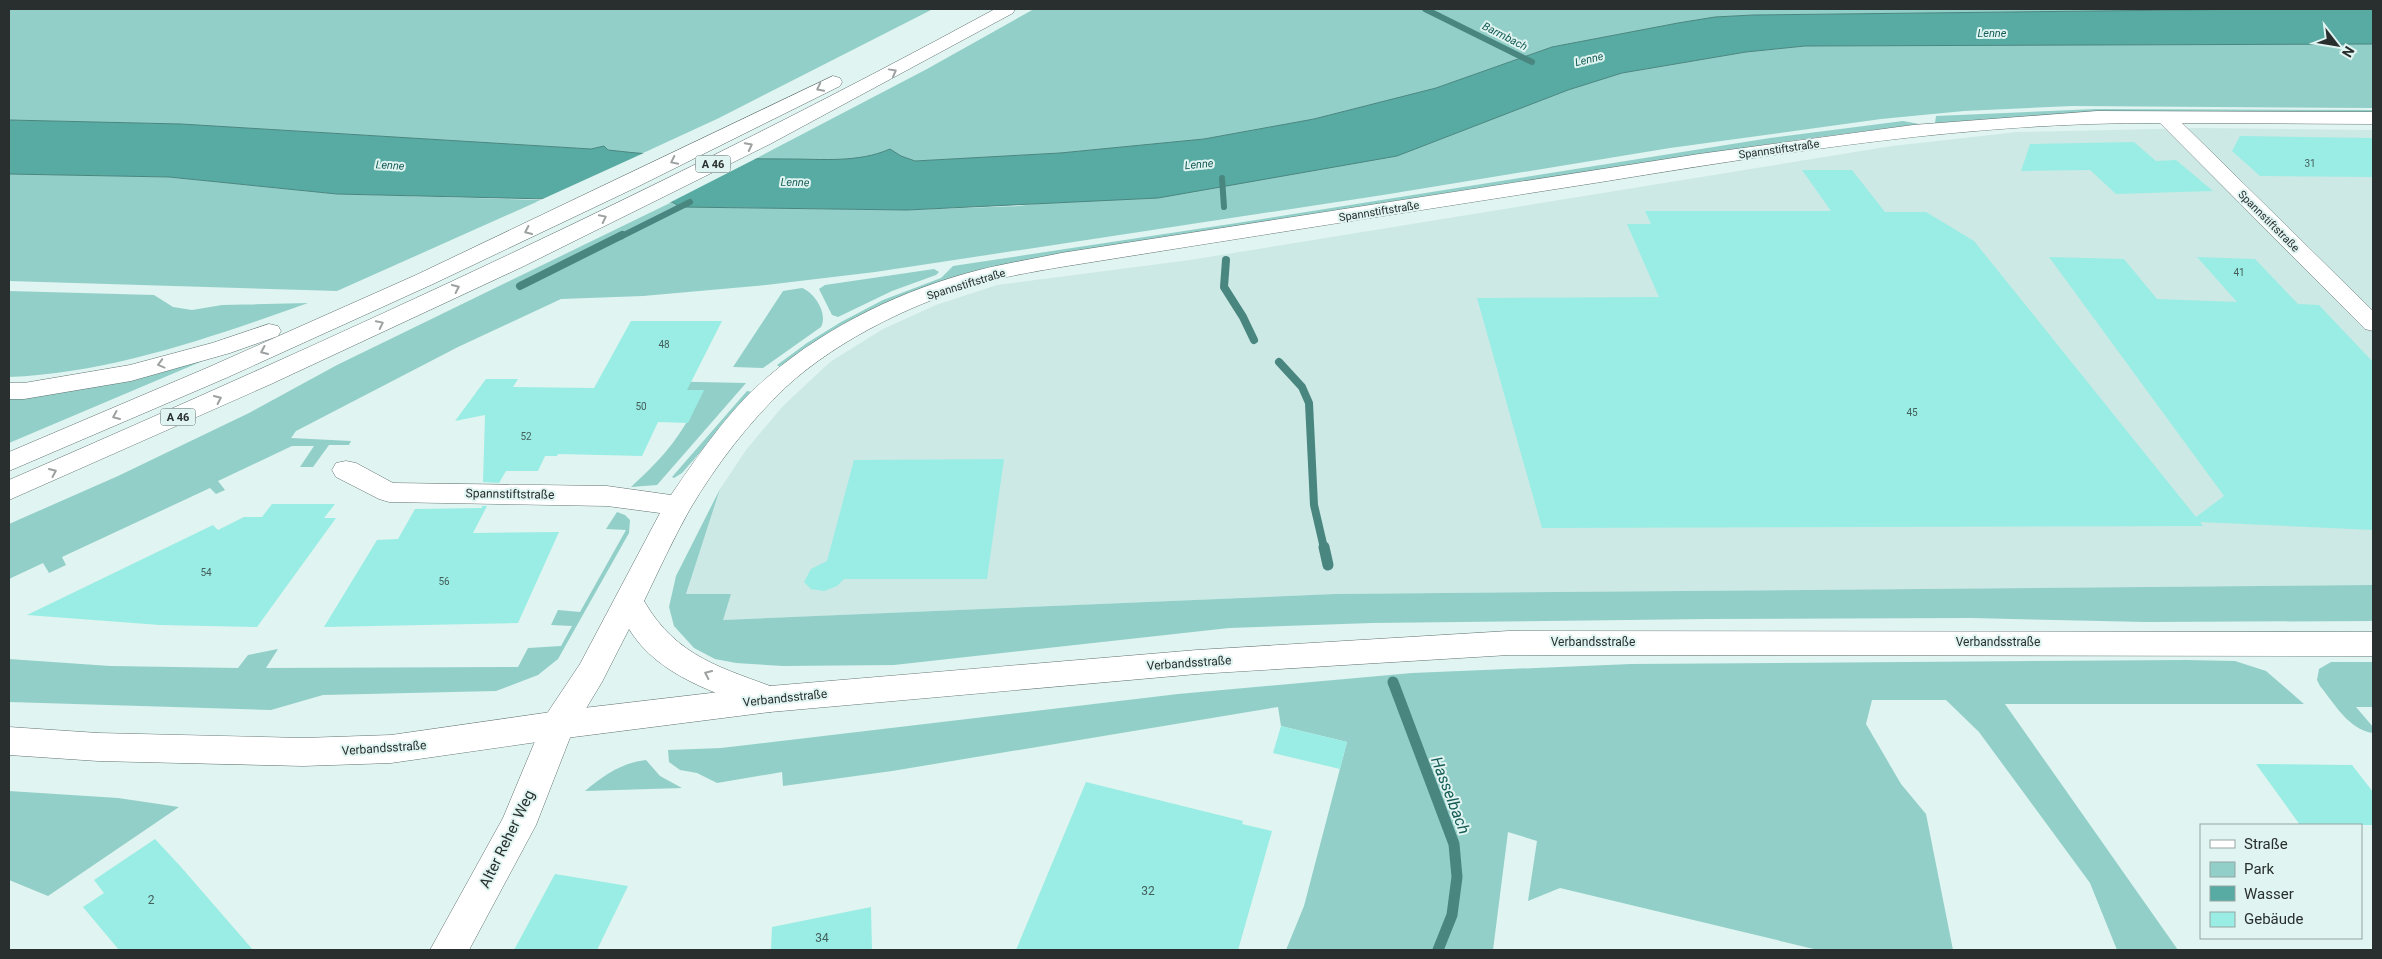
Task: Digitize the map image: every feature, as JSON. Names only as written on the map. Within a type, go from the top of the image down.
[{"type":"main road","name":"A 46","points":[[9,462],[352,305],[445,269],[715,141],[972,9]]},
{"type":"main road","name":"A 46","points":[[9,491],[213,401],[599,220],[748,147],[1008,9]]},
{"type":"main road","name":"Spannstiftstraße","points":[[558,724],[592,673],[678,506],[715,452],[750,410],[778,381],[822,348],[868,320],[929,293],[985,275],[1061,260],[1680,163],[1913,130],[2097,117],[2373,118]]},
{"type":"main road","name":"Spannstiftstraße","points":[[2166,118],[2373,323]]},
{"type":"main road","points":[[9,391],[24,391],[131,372],[221,348],[352,305]]},
{"type":"main road","name":"Spannstiftstraße","points":[[346,470],[389,492],[607,496],[678,506]]},
{"type":"main road","points":[[628,600],[653,640],[673,656],[709,675],[770,699]]},
{"type":"main road","name":"Verbandsstraße","points":[[9,741],[98,747],[222,748],[303,752],[391,749],[558,724],[770,699],[1197,662],[1509,643],[2373,644]]},
{"type":"main road","name":"Alter Reher Weg","points":[[448,950],[518,825],[558,724]]},
{"type":"shaded area","points":[[2199,128],[2373,130],[2373,585],[1335,594],[722,620],[731,594],[686,594],[720,489],[746,450],[783,406],[830,362],[883,329],[936,305],[997,285],[1190,260],[1892,146],[2017,132]]},
{"type":"green space","points":[[9,9],[933,9],[719,118],[641,154],[608,150],[604,146],[591,149],[181,124],[9,120]]},
{"type":"green space","points":[[1034,9],[2268,9],[1715,17],[1552,47],[1436,88],[1314,119],[1204,139],[1060,153],[915,161],[901,156],[890,149],[874,155],[841,160],[755,159],[927,69]]},
{"type":"green space","points":[[2373,44],[2373,108],[2072,106],[1964,111],[1881,119],[1670,148],[1383,195],[875,272],[766,285],[643,296],[561,299],[458,347],[296,431],[291,438],[351,441],[349,445],[329,445],[313,467],[300,467],[314,446],[292,446],[218,481],[225,490],[216,494],[210,488],[62,557],[66,565],[49,573],[43,563],[9,579],[9,524],[118,476],[249,413],[337,365],[672,202],[681,207],[907,210],[1019,206],[1397,156],[1568,90],[1622,73],[1746,52],[1805,46]]},
{"type":"green space","points":[[2096,109],[2373,110],[2373,114],[2053,115],[1935,123],[1936,116]]},
{"type":"green space","points":[[1903,121],[1919,124],[1797,140],[1057,254],[1005,265],[929,286],[881,305],[837,328],[781,368],[777,365],[807,343],[841,322],[883,300],[941,278],[953,266],[1770,138]]},
{"type":"green space","points":[[9,174],[169,177],[337,194],[541,200],[337,291],[9,281]]},
{"type":"green space","points":[[934,269],[939,272],[936,275],[892,291],[838,317],[832,315],[819,289],[825,285]]},
{"type":"green space","points":[[802,288],[811,294],[819,304],[823,316],[821,327],[763,368],[733,367],[783,291]]},
{"type":"green space","points":[[9,291],[154,295],[173,307],[192,310],[222,305],[308,303],[198,340],[123,361],[85,369],[9,377]]},
{"type":"green space","points":[[231,349],[9,443],[9,398],[46,395]]},
{"type":"green space","points":[[601,380],[746,383],[657,485],[631,487],[673,443],[703,391],[596,388]]},
{"type":"green space","points":[[747,391],[753,392],[682,473],[674,478],[672,477]]},
{"type":"green space","points":[[720,489],[686,594],[731,594],[723,620],[1335,594],[2373,585],[2373,621],[2146,622],[1971,618],[1372,623],[1229,628],[894,665],[783,666],[736,663],[715,659],[694,648],[674,626],[669,607],[676,576]]},
{"type":"green space","points":[[617,512],[625,515],[630,520],[629,533],[558,659],[538,675],[496,691],[323,695],[271,710],[9,702],[9,659],[110,666],[238,668],[248,655],[278,649],[266,668],[518,667],[528,648],[561,646],[572,626],[551,625],[558,610],[580,612],[626,530],[606,529]]},
{"type":"green space","points":[[2235,661],[2266,671],[2304,704],[2005,704],[2178,950],[2117,950],[2090,883],[1979,732],[1946,700],[1872,700],[1866,724],[1901,784],[1926,814],[1953,950],[1818,950],[1560,888],[1528,901],[1537,841],[1508,832],[1493,950],[1286,950],[1304,906],[1347,742],[1281,726],[1278,707],[892,771],[783,786],[782,772],[717,783],[697,773],[680,770],[669,762],[668,750],[721,748],[1178,694],[1412,673],[1631,664]]},
{"type":"green space","points":[[2331,662],[2373,662],[2373,707],[2356,707],[2373,727],[2373,733],[2364,731],[2349,721],[2320,686],[2317,680],[2319,669]]},
{"type":"green space","points":[[646,760],[660,776],[682,788],[585,791],[613,771],[629,764]]},
{"type":"green space","points":[[9,791],[118,798],[179,807],[48,896],[9,880]]},
{"type":"water","name":"Lenne","points":[[2373,9],[2373,44],[1805,46],[1746,52],[1622,73],[1568,90],[1397,156],[1158,198],[907,210],[681,207],[672,202],[337,194],[169,177],[9,174],[9,120],[181,124],[591,149],[604,146],[608,150],[720,158],[840,159],[865,156],[890,149],[901,156],[915,161],[1060,153],[1204,139],[1314,119],[1436,88],[1552,47],[1715,17]]},
{"type":"pier","points":[[646,152],[759,157],[667,204],[536,202]]},
{"type":"building","points":[[2240,136],[2373,138],[2373,177],[2260,176],[2232,151]]},
{"type":"building","points":[[2134,142],[2156,161],[2176,160],[2213,191],[2116,194],[2090,170],[2021,171],[2030,144]]},
{"type":"building","points":[[1802,170],[1852,170],[1885,212],[1926,212],[1974,241],[2196,517],[2224,496],[2049,257],[2124,259],[2157,299],[2237,302],[2197,257],[2255,259],[2298,304],[2319,305],[2373,362],[2373,530],[2200,522],[2203,526],[1542,528],[1477,298],[1659,297],[1627,224],[1651,224],[1645,211],[1831,211]]},
{"type":"building","points":[[631,321],[722,321],[687,390],[704,390],[688,423],[658,422],[642,456],[558,454],[557,456],[545,456],[538,471],[506,471],[499,483],[483,482],[485,415],[455,421],[486,379],[518,379],[513,387],[594,388]]},
{"type":"building","points":[[1004,459],[987,579],[844,579],[837,586],[824,591],[811,589],[804,582],[811,569],[827,561],[854,460]]},
{"type":"building","points":[[272,504],[335,504],[324,518],[336,518],[257,627],[160,625],[27,615],[213,525],[218,530],[244,517],[262,517]]},
{"type":"building","points":[[482,506],[487,506],[473,533],[559,532],[518,623],[324,627],[377,540],[398,539],[415,509],[482,508]]},
{"type":"building","points":[[1281,726],[1347,742],[1340,769],[1273,753]]},
{"type":"building","points":[[2256,764],[2352,765],[2373,792],[2373,825],[2299,824]]},
{"type":"building","points":[[1086,782],[1243,821],[1242,824],[1272,831],[1238,950],[1016,950]]},
{"type":"building","points":[[155,839],[253,950],[119,950],[83,907],[104,893],[94,880]]},
{"type":"building","points":[[555,874],[628,886],[597,950],[514,950]]},
{"type":"building","points":[[871,907],[872,950],[771,950],[772,927]]},
{"type":"waterway","name":"Barmbach","points":[[1425,9],[1532,62]]},
{"type":"waterway","name":"Hasselbach","points":[[1222,178],[1224,207]]},
{"type":"waterway","points":[[620,237],[690,202]]},
{"type":"waterway","points":[[520,286],[622,235]]},
{"type":"waterway","name":"Hasselbach","points":[[1226,260],[1224,287],[1243,317],[1254,340]]},
{"type":"waterway","name":"Hasselbach","points":[[1279,362],[1302,387],[1309,403],[1314,505],[1324,548]]},
{"type":"waterway","name":"Hasselbach","points":[[1324,547],[1328,565]]},
{"type":"waterway","name":"Hasselbach","points":[[1393,682],[1454,844],[1457,877],[1452,915],[1438,950]]}]
